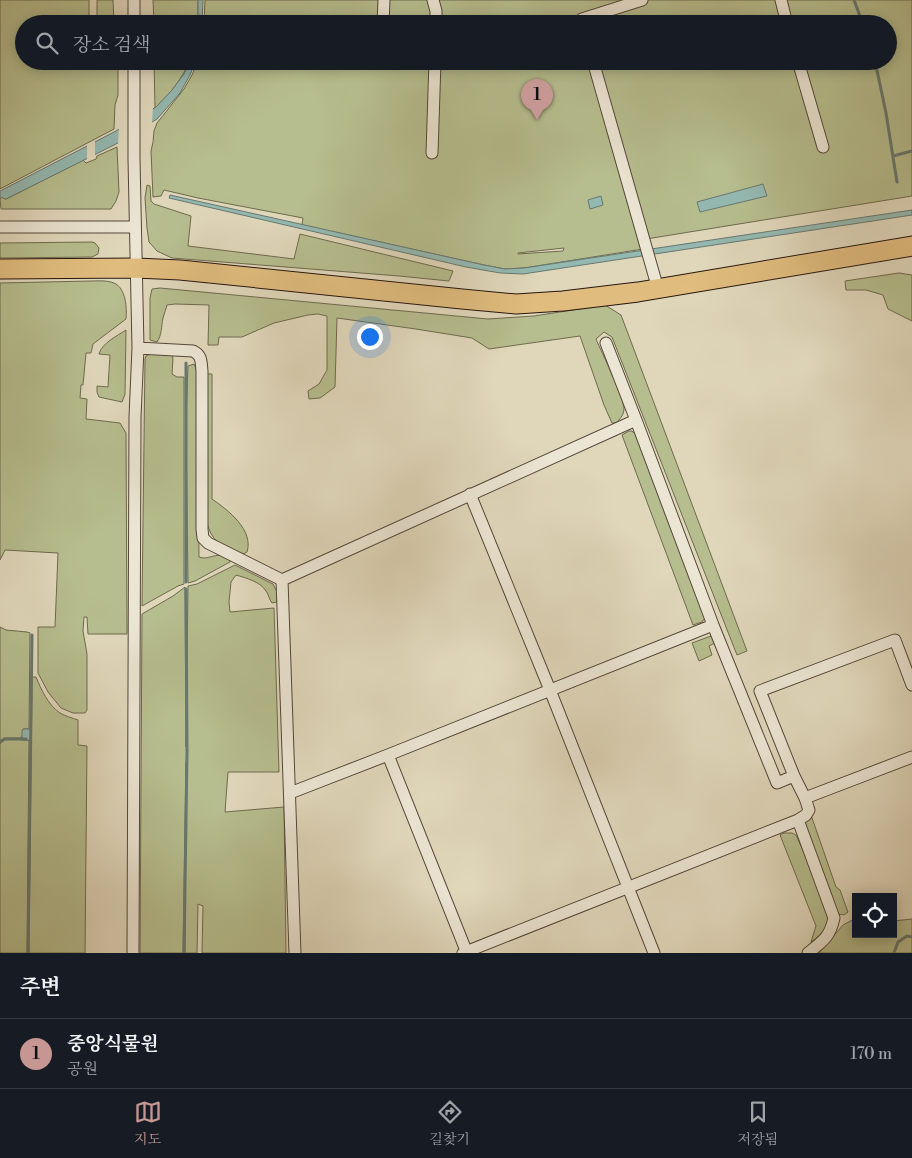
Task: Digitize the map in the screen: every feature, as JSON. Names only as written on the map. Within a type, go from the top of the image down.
[{"type":"main road","points":[[0,269],[136,268],[185,271],[516,304],[563,301],[658,289],[912,246]]},
{"type":"street","points":[[134,0],[134,15]]},
{"type":"street","points":[[383,15],[384,0]]},
{"type":"street","points":[[433,0],[436,15]]},
{"type":"street","points":[[595,15],[642,0]]},
{"type":"street","points":[[781,0],[785,15]]},
{"type":"street","points":[[133,953],[135,417],[138,348],[134,70]]},
{"type":"street","points":[[432,153],[435,70]]},
{"type":"street","points":[[596,70],[658,289]]},
{"type":"street","points":[[801,70],[823,147]]},
{"type":"street","points":[[0,227],[135,227]]},
{"type":"street","points":[[892,250],[912,256]]},
{"type":"street","points":[[606,343],[713,625],[777,783],[794,776]]},
{"type":"street","points":[[138,348],[187,351],[197,353],[200,357],[202,371],[203,538],[208,543],[282,580]]},
{"type":"street","points":[[282,580],[636,420]]},
{"type":"street","points":[[470,494],[654,953]]},
{"type":"street","points":[[282,580],[295,953]]},
{"type":"street","points":[[290,793],[713,625]]},
{"type":"street","points":[[388,755],[466,952],[798,820],[806,815],[810,810],[794,776],[760,691],[895,640],[912,685]]},
{"type":"street","points":[[804,798],[912,756]]},
{"type":"street","points":[[798,820],[834,918],[831,930],[823,942],[808,953]]},
{"type":"green space","points":[[0,0],[89,0],[89,15],[15,15],[15,70],[118,70],[118,95],[115,105],[114,129],[0,189]]},
{"type":"green space","points":[[97,0],[113,0],[114,15],[97,15]]},
{"type":"green space","points":[[153,0],[198,0],[198,15],[154,15]]},
{"type":"green space","points":[[205,0],[912,0],[912,196],[640,240],[643,249],[524,268],[505,269],[302,225],[303,218],[164,190],[161,196],[153,197],[151,151],[154,131],[157,123],[184,89],[194,70],[897,70],[897,15],[204,15]],"holes":[[[564,248],[563,251],[518,253]]]},
{"type":"green space","points":[[154,70],[185,70],[175,87],[155,108]]},
{"type":"green space","points":[[117,147],[119,192],[111,209],[1,209],[0,199],[2,197],[6,199],[83,160],[86,163]]},
{"type":"green space","points":[[147,185],[150,186],[151,201],[154,204],[191,216],[188,246],[294,259],[300,234],[453,271],[449,281],[172,258],[157,251],[149,242],[145,198]]},
{"type":"green space","points":[[92,242],[99,248],[98,254],[92,257],[0,258],[0,243]]},
{"type":"green space","points":[[899,273],[912,275],[912,321],[888,309],[883,295],[866,290],[846,290],[845,281]]},
{"type":"green space","points":[[102,281],[114,283],[121,289],[126,304],[126,319],[93,344],[91,353],[86,353],[80,398],[87,399],[86,419],[120,423],[126,433],[127,634],[88,634],[87,617],[84,617],[83,631],[87,654],[87,710],[85,713],[73,713],[61,708],[48,692],[38,673],[38,627],[55,627],[58,553],[5,550],[0,560],[0,283]]},
{"type":"green space","points":[[160,288],[488,319],[534,316],[605,305],[621,315],[747,651],[737,655],[612,337],[604,332],[596,339],[617,386],[624,410],[616,423],[612,423],[604,405],[580,336],[489,349],[472,338],[337,318],[335,387],[320,398],[309,399],[308,391],[319,384],[327,370],[327,316],[318,314],[308,315],[274,323],[242,337],[219,337],[218,345],[208,345],[209,305],[167,305],[161,334],[157,342],[150,340],[150,298],[152,289]]},
{"type":"green space","points":[[126,330],[125,394],[122,402],[99,397],[97,386],[108,387],[110,355],[99,354],[106,343]]},
{"type":"green space","points":[[150,354],[171,354],[173,358],[172,374],[177,377],[184,377],[184,584],[142,606],[145,359]]},
{"type":"green space","points":[[194,364],[197,371],[199,557],[207,558],[221,555],[230,559],[230,562],[188,583],[186,421],[188,366]]},
{"type":"green space","points":[[206,374],[212,374],[212,499],[232,515],[243,528],[248,544],[247,552],[243,554],[220,544],[212,536],[207,523]]},
{"type":"green space","points":[[629,431],[635,434],[706,611],[707,615],[702,622],[693,625],[622,435]]},
{"type":"green space","points":[[235,565],[273,584],[278,594],[277,602],[272,603],[261,585],[236,575],[231,582],[229,602],[230,612],[274,608],[279,772],[228,772],[225,812],[284,807],[286,953],[202,953],[203,906],[198,904],[197,953],[185,953],[186,762],[183,953],[140,953],[142,614],[185,587],[186,747],[188,586],[197,584]]},
{"type":"green space","points":[[0,627],[6,630],[30,633],[29,729],[23,729],[22,738],[4,738],[0,741]]},
{"type":"green space","points":[[711,636],[717,642],[709,646],[712,655],[699,661],[692,643]]},
{"type":"green space","points":[[32,677],[36,677],[45,696],[56,710],[78,720],[78,745],[87,746],[85,953],[29,953]]},
{"type":"green space","points":[[5,739],[29,740],[27,953],[0,953],[0,744]]},
{"type":"green space","points":[[811,815],[836,887],[840,890],[848,912],[844,915],[838,914],[802,822]]},
{"type":"green space","points":[[784,833],[796,835],[826,908],[827,929],[811,942],[816,926],[780,835]]},
{"type":"green space","points":[[912,919],[912,953],[819,953],[843,925],[852,920],[852,938],[897,938],[897,921]]},
{"type":"water","points":[[198,0],[203,0],[202,15],[198,15]]},
{"type":"water","points":[[186,70],[192,70],[180,93],[157,119],[116,144],[6,199],[0,197],[0,191],[116,131],[156,107]]},
{"type":"water","points":[[763,184],[767,196],[700,212],[697,202]]},
{"type":"water","points":[[170,195],[505,269],[524,268],[912,210],[912,215],[523,274],[500,273],[466,267],[169,198]]},
{"type":"water","points":[[601,196],[603,205],[590,209],[588,200]]},
{"type":"water","points":[[23,729],[31,729],[31,740],[22,740]]},
{"type":"pier","points":[[153,106],[152,124],[118,145],[119,126]]},
{"type":"pier","points":[[95,141],[95,157],[87,161],[87,144]]},
{"type":"waterway","points":[[854,0],[860,15]]},
{"type":"waterway","points":[[877,70],[897,182]]},
{"type":"waterway","points":[[893,156],[912,151]]},
{"type":"waterway","points":[[186,363],[186,582]]},
{"type":"waterway","points":[[184,953],[187,752],[186,589]]},
{"type":"waterway","points":[[28,953],[32,635]]},
{"type":"waterway","points":[[0,742],[5,739],[26,739]]},
{"type":"waterway","points":[[894,953],[898,942],[907,936],[912,937]]},
{"type":"place","name":"중앙식물원","points":[[537,120]]}]
